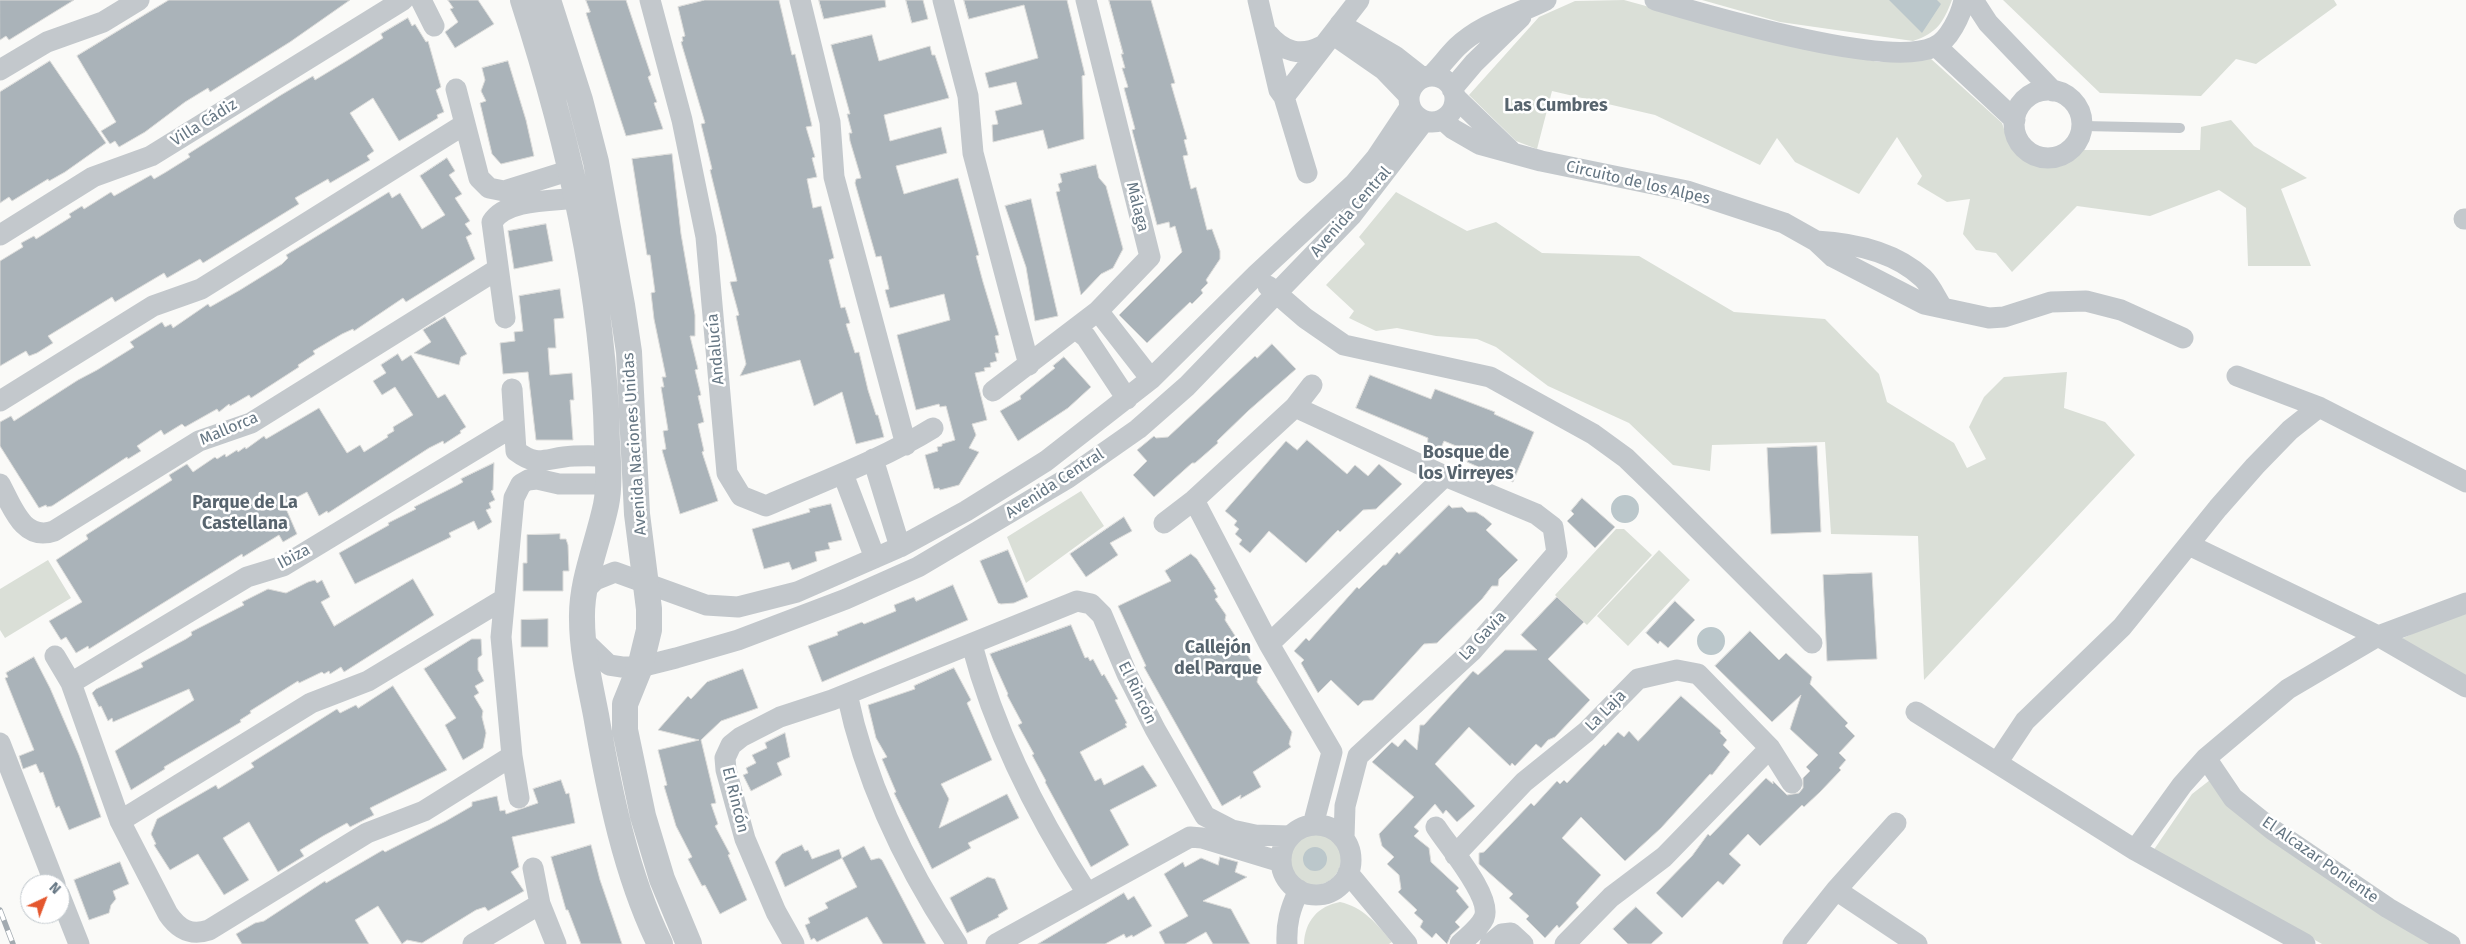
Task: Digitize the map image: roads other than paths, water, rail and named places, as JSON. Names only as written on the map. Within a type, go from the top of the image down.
[{"type":"street","points":[[0,70],[46,42],[103,22],[139,0]]},
{"type":"street","name":"Villa Cádiz","points":[[0,235],[93,177],[151,156],[403,0]]},
{"type":"street","points":[[421,0],[434,26]]},
{"type":"street","name":"Avenida Naciones Unidas","points":[[523,0],[577,138],[622,305],[630,373],[637,514],[649,609],[649,630],[640,667],[625,704],[625,730],[643,816],[662,879],[689,944]]},
{"type":"street","name":"Avenida Naciones Unidas","points":[[548,0],[580,100],[577,138],[571,170],[600,330],[604,376],[607,503],[584,592],[582,619],[584,641],[606,775],[639,892],[660,944]]},
{"type":"street","points":[[800,0],[830,122],[834,177],[906,444]]},
{"type":"street","points":[[943,0],[968,96],[972,153],[1029,365]]},
{"type":"street","name":"Málaga","points":[[1086,0],[1150,257],[1098,311]]},
{"type":"street","points":[[1258,0],[1268,34],[1268,50],[1279,90],[1284,97],[1307,173]]},
{"type":"street","points":[[1284,97],[1359,0]]},
{"type":"street","points":[[1654,0],[1719,19],[1873,51],[1900,54],[1922,51],[1936,46],[1959,16],[1964,0]]},
{"type":"street","points":[[1973,0],[1988,23],[2052,91]]},
{"type":"street","name":"Andalucía","points":[[654,2],[682,120],[706,237],[727,473],[741,496],[766,506],[843,474],[873,459]]},
{"type":"street","points":[[1538,4],[1497,39],[1453,93],[1450,114],[1421,111],[1416,82],[1427,77],[1456,47],[1473,35],[1510,15],[1538,4]]},
{"type":"street","points":[[1268,34],[1280,46],[1296,52],[1308,52],[1331,35]]},
{"type":"street","points":[[1331,35],[1395,56],[1427,77],[1440,78],[1514,154]]},
{"type":"street","name":"Circuito de los Alpes","points":[[1331,35],[1384,70],[1421,111],[1479,144],[1514,154],[1687,191],[1784,223],[1816,241],[1833,257],[1924,304],[1989,318],[2004,317],[2052,302],[2094,302],[2121,310],[2183,338]]},
{"type":"street","points":[[1936,46],[2015,120]]},
{"type":"street","points":[[456,89],[479,178],[489,188],[504,191],[571,170]]},
{"type":"street","points":[[2052,91],[2064,94],[2073,101],[2080,111],[2082,126],[2078,141],[2068,153],[2053,158],[2038,157],[2025,149],[2016,135],[2015,120],[2019,107],[2028,98],[2040,92],[2052,91]]},
{"type":"street","name":"Avenida Central","points":[[584,641],[609,665],[640,667],[738,640],[846,599],[918,567],[1068,478],[1138,428],[1187,386],[1277,295],[1361,190],[1376,158],[1421,111]]},
{"type":"street","points":[[0,401],[153,306],[201,289],[465,124]]},
{"type":"street","name":"Avenida Central","points":[[584,592],[595,580],[616,572],[706,605],[738,607],[797,592],[900,547],[966,511],[1046,461],[1127,399],[1152,379],[1256,275],[1361,190]]},
{"type":"street","points":[[505,318],[492,222],[498,212],[509,207],[577,198]]},
{"type":"street","name":"Circuito de los Alpes","points":[[1816,241],[1850,243],[1904,262],[1924,280],[1942,307]]},
{"type":"street","name":"Mallorca","points":[[0,484],[20,520],[29,529],[44,534],[54,531],[199,441],[251,423],[498,269]]},
{"type":"street","points":[[1256,275],[1277,295],[1344,345],[1490,377],[1593,434],[1626,458],[1812,643]]},
{"type":"street","points":[[994,391],[1098,311],[1152,379]]},
{"type":"street","points":[[1205,326],[1226,347]]},
{"type":"street","points":[[1076,329],[1086,338],[1127,399]]},
{"type":"street","points":[[604,376],[630,373]]},
{"type":"street","points":[[2237,376],[2319,408],[2466,482]]},
{"type":"street","points":[[1164,523],[1194,500],[1295,407],[1312,385]]},
{"type":"street","points":[[512,389],[516,451],[536,461],[543,462],[563,457],[607,456]]},
{"type":"street","name":"La Gavia","points":[[1295,407],[1445,476],[1536,514],[1553,527],[1557,553],[1472,651],[1358,756],[1346,806],[1344,838]]},
{"type":"street","points":[[1997,763],[2025,721],[2122,627],[2218,508],[2255,466],[2290,430],[2319,408]]},
{"type":"street","name":"Ibiza","points":[[71,683],[246,577],[283,566],[514,426]]},
{"type":"street","points":[[900,547],[873,459],[906,444],[933,428]]},
{"type":"street","points":[[843,474],[875,558]]},
{"type":"street","points":[[1269,644],[1445,476]]},
{"type":"street","points":[[519,798],[512,756],[501,637],[514,498],[521,484],[537,479],[559,484],[607,484]]},
{"type":"street","points":[[1194,500],[1269,644],[1332,752],[1313,825]]},
{"type":"street","points":[[966,511],[977,533]]},
{"type":"street","points":[[2189,545],[2378,636],[2466,687]]},
{"type":"street","points":[[120,821],[311,703],[368,681],[504,598]]},
{"type":"street","name":"El Rincón","points":[[794,944],[776,912],[745,839],[726,770],[725,758],[731,745],[757,728],[787,715],[847,694],[972,645],[1070,604],[1085,602],[1091,604],[1102,615],[1127,674],[1155,729],[1205,816],[1232,830],[1255,835],[1290,836]]},
{"type":"street","points":[[2134,850],[2182,785],[2206,758],[2288,689],[2378,636],[2466,603]]},
{"type":"street","points":[[972,645],[992,706],[1024,783],[1056,842],[1087,893]]},
{"type":"street","points":[[56,656],[71,683],[120,821],[174,923],[187,932],[210,930],[366,832],[424,810],[512,756]]},
{"type":"street","name":"La Laja","points":[[1455,855],[1524,782],[1586,732],[1638,679],[1677,670],[1698,674],[1770,748],[1792,783]]},
{"type":"street","points":[[847,694],[858,740],[887,819],[914,874],[957,944]]},
{"type":"street","points":[[1916,712],[2134,850],[2305,944]]},
{"type":"street","points":[[0,743],[51,874]]},
{"type":"street","points":[[1565,944],[1624,885],[1664,857],[1770,748]]},
{"type":"street","name":"El Alcazar Poniente","points":[[2206,758],[2234,798],[2274,830],[2388,908],[2450,944]]},
{"type":"street","points":[[1793,944],[1836,890],[1896,823]]},
{"type":"street","points":[[1313,825],[1330,827],[1344,838],[1351,855],[1348,873],[1342,883],[1333,890],[1322,894],[1310,894],[1299,890],[1287,878],[1281,862],[1283,848],[1296,830],[1313,825]]},
{"type":"street","points":[[1436,827],[1485,901],[1486,911],[1478,928],[1460,944]]},
{"type":"street","points":[[996,944],[1190,837],[1202,838],[1281,862]]},
{"type":"street","points":[[533,868],[540,904],[556,944]]},
{"type":"street","points":[[1348,873],[1407,944]]},
{"type":"street","points":[[1287,944],[1289,912],[1299,890]]},
{"type":"street","points":[[1836,890],[1917,944]]},
{"type":"street","points":[[473,944],[540,904]]},
{"type":"street","points":[[70,921],[79,944]]},
{"type":"street","points":[[1490,944],[1502,934],[1511,933],[1523,944]]},
{"type":"lane","points":[[2082,126],[2180,128]]},
{"type":"railway","points":[[0,910],[13,944]]},
{"type":"district","name":"Las Cumbres","points":[[1556,106]]},
{"type":"district","name":"Bosque de los Virreyes","points":[[1466,463]]},
{"type":"district","name":"Parque de La Castellana","points":[[245,513]]},
{"type":"district","name":"Callejón del Parque","points":[[1218,658]]}]
